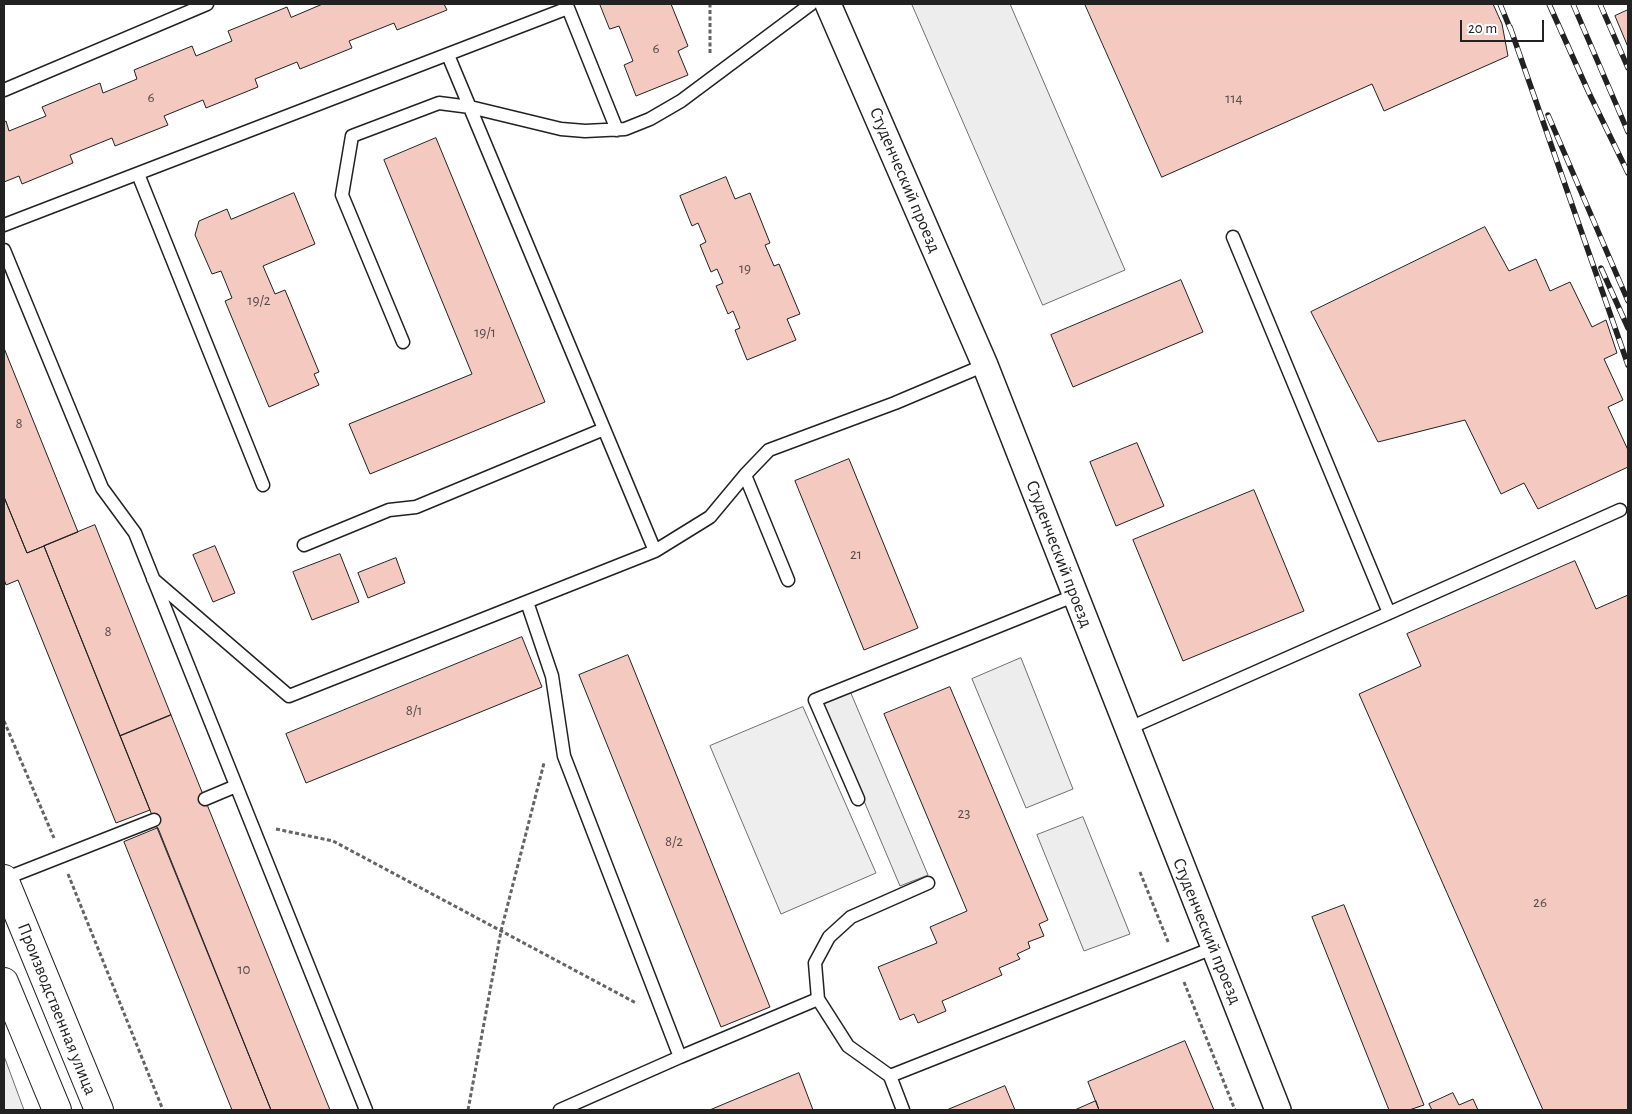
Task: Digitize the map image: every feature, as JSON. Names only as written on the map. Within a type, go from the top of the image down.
[{"type":"highway","name":"Производственная улица","points":[[4,879],[99,1110]]},
{"type":"highway","points":[[4,982],[57,1110]]},
{"type":"street","name":"Студенческий проезд","points":[[828,4],[985,365],[1278,1110]]},
{"type":"lane","points":[[4,90],[206,4]]},
{"type":"lane","points":[[403,342],[342,195],[352,136],[439,103],[470,106],[561,129],[585,131],[625,129],[650,119],[682,101],[811,4]]},
{"type":"lane","points":[[4,225],[568,8],[617,130]]},
{"type":"lane","points":[[448,55],[655,551]]},
{"type":"lane","points":[[138,174],[263,485]]},
{"type":"lane","points":[[1233,237],[1389,614]]},
{"type":"lane","points":[[4,250],[102,488],[135,533],[366,1110]]},
{"type":"lane","points":[[153,579],[289,696],[655,551],[710,517],[769,450],[894,403],[985,365]]},
{"type":"lane","points":[[304,544],[389,510],[416,507],[604,429]]},
{"type":"lane","points":[[745,475],[788,580]]},
{"type":"lane","points":[[1127,729],[1620,510]]},
{"type":"lane","points":[[858,800],[815,700],[1076,595]]},
{"type":"lane","points":[[527,602],[552,676],[564,756],[680,1057]]},
{"type":"lane","points":[[205,799],[236,786]]},
{"type":"lane","points":[[4,879],[154,820]]},
{"type":"lane","points":[[903,1110],[890,1076],[848,1046],[818,999],[815,963],[829,937],[851,917],[928,883]]},
{"type":"lane","points":[[890,1076],[1213,948]]},
{"type":"lane","points":[[560,1110],[818,999]]},
{"type":"path","points":[[710,4],[710,80]]},
{"type":"path","points":[[4,721],[163,1110]]},
{"type":"path","points":[[468,1110],[501,932],[545,759]]},
{"type":"path","points":[[251,824],[333,841],[665,1018]]},
{"type":"path","points":[[1140,872],[1235,1110]]},
{"type":"shaded area","points":[[912,4],[1010,4],[1125,270],[1043,305]]},
{"type":"shaded area","points":[[1021,658],[1073,789],[1026,808],[972,679]]},
{"type":"shaded area","points":[[850,691],[928,875],[900,886],[823,704]]},
{"type":"shaded area","points":[[803,707],[876,873],[781,914],[710,746]]},
{"type":"shaded area","points":[[1083,817],[1130,934],[1084,951],[1037,835]]},
{"type":"shaded area","points":[[4,1056],[24,1110],[4,1110]]},
{"type":"building","points":[[323,4],[444,4],[447,10],[397,30],[394,23],[349,41],[352,48],[300,69],[297,62],[255,79],[258,87],[206,108],[203,100],[164,116],[168,125],[115,146],[112,138],[70,155],[73,163],[22,184],[19,176],[4,182],[4,122],[6,121],[9,131],[46,116],[42,107],[100,83],[103,93],[137,79],[134,70],[192,46],[196,56],[232,41],[228,31],[287,7],[291,17]]},
{"type":"building","points":[[600,4],[671,4],[688,46],[678,51],[688,75],[636,96],[624,65],[633,61],[619,26],[610,29]]},
{"type":"building","points":[[1085,4],[1493,4],[1502,24],[1508,56],[1384,111],[1372,84],[1162,177]]},
{"type":"building","points":[[1628,10],[1628,47],[1615,16]]},
{"type":"building","points":[[436,138],[545,402],[370,474],[349,424],[472,374],[384,160]]},
{"type":"building","points":[[726,177],[735,199],[750,193],[770,243],[765,245],[774,266],[779,264],[800,314],[787,319],[796,340],[747,360],[735,330],[740,328],[733,311],[728,314],[716,286],[723,283],[717,269],[711,272],[700,245],[706,242],[698,223],[692,226],[680,196]]},
{"type":"building","points":[[294,193],[315,244],[263,266],[275,294],[285,290],[319,372],[314,374],[319,385],[269,407],[225,301],[232,298],[221,271],[212,274],[195,235],[199,221],[227,209],[231,219]]},
{"type":"building","points":[[1485,227],[1509,271],[1536,259],[1550,291],[1570,282],[1592,327],[1606,320],[1617,353],[1604,359],[1623,400],[1608,407],[1628,450],[1628,467],[1538,509],[1524,483],[1501,494],[1465,420],[1378,442],[1311,312]]},
{"type":"building","points":[[1181,280],[1203,332],[1073,387],[1051,335]]},
{"type":"building","points":[[4,348],[78,532],[27,553],[4,497]]},
{"type":"building","points":[[1137,443],[1164,506],[1116,526],[1090,462]]},
{"type":"building","points":[[849,459],[918,628],[864,650],[795,481]]},
{"type":"building","points":[[1254,490],[1304,611],[1183,661],[1133,540]]},
{"type":"building","points":[[4,497],[27,553],[44,546],[150,810],[116,823],[18,580],[6,585],[4,579]]},
{"type":"building","points":[[95,525],[171,715],[120,736],[44,546]]},
{"type":"building","points":[[215,546],[235,593],[213,602],[193,555]]},
{"type":"building","points":[[340,554],[359,602],[312,620],[293,572]]},
{"type":"building","points":[[396,558],[405,583],[368,598],[358,573]]},
{"type":"building","points":[[1575,561],[1596,609],[1628,595],[1628,1110],[1543,1110],[1359,694],[1421,666],[1407,634]]},
{"type":"building","points":[[522,637],[542,687],[306,783],[286,734]]},
{"type":"building","points":[[628,655],[770,1007],[721,1027],[579,675]]},
{"type":"building","points":[[950,687],[1048,920],[1039,924],[1044,936],[1028,942],[1030,948],[1017,954],[1020,959],[999,968],[1002,975],[942,1001],[946,1011],[918,1023],[914,1014],[900,1020],[878,967],[937,943],[930,927],[967,911],[884,714]]},
{"type":"building","points":[[171,715],[330,1110],[271,1110],[120,736]]},
{"type":"building","points":[[158,828],[271,1110],[232,1110],[124,842]]},
{"type":"building","points":[[1344,905],[1424,1105],[1409,1110],[1389,1110],[1312,917]]},
{"type":"building","points":[[1185,1041],[1214,1110],[1099,1110],[1088,1082]]},
{"type":"building","points":[[799,1073],[813,1110],[710,1110]]},
{"type":"building","points":[[1005,1086],[1015,1110],[947,1110]]},
{"type":"building","points":[[1453,1093],[1459,1105],[1473,1099],[1478,1110],[1432,1110],[1429,1104]]},
{"type":"building","points":[[1096,1101],[1099,1110],[1075,1110]]},
{"type":"railway","points":[[1500,4],[1512,33]]},
{"type":"railway","points":[[1549,4],[1628,173]]},
{"type":"railway","points":[[1573,4],[1628,132]]},
{"type":"railway","points":[[1600,4],[1628,68]]},
{"type":"railway","points":[[1510,27],[1628,365]]},
{"type":"railway","points":[[1548,115],[1628,301]]},
{"type":"railway","points":[[1601,268],[1628,328]]}]
